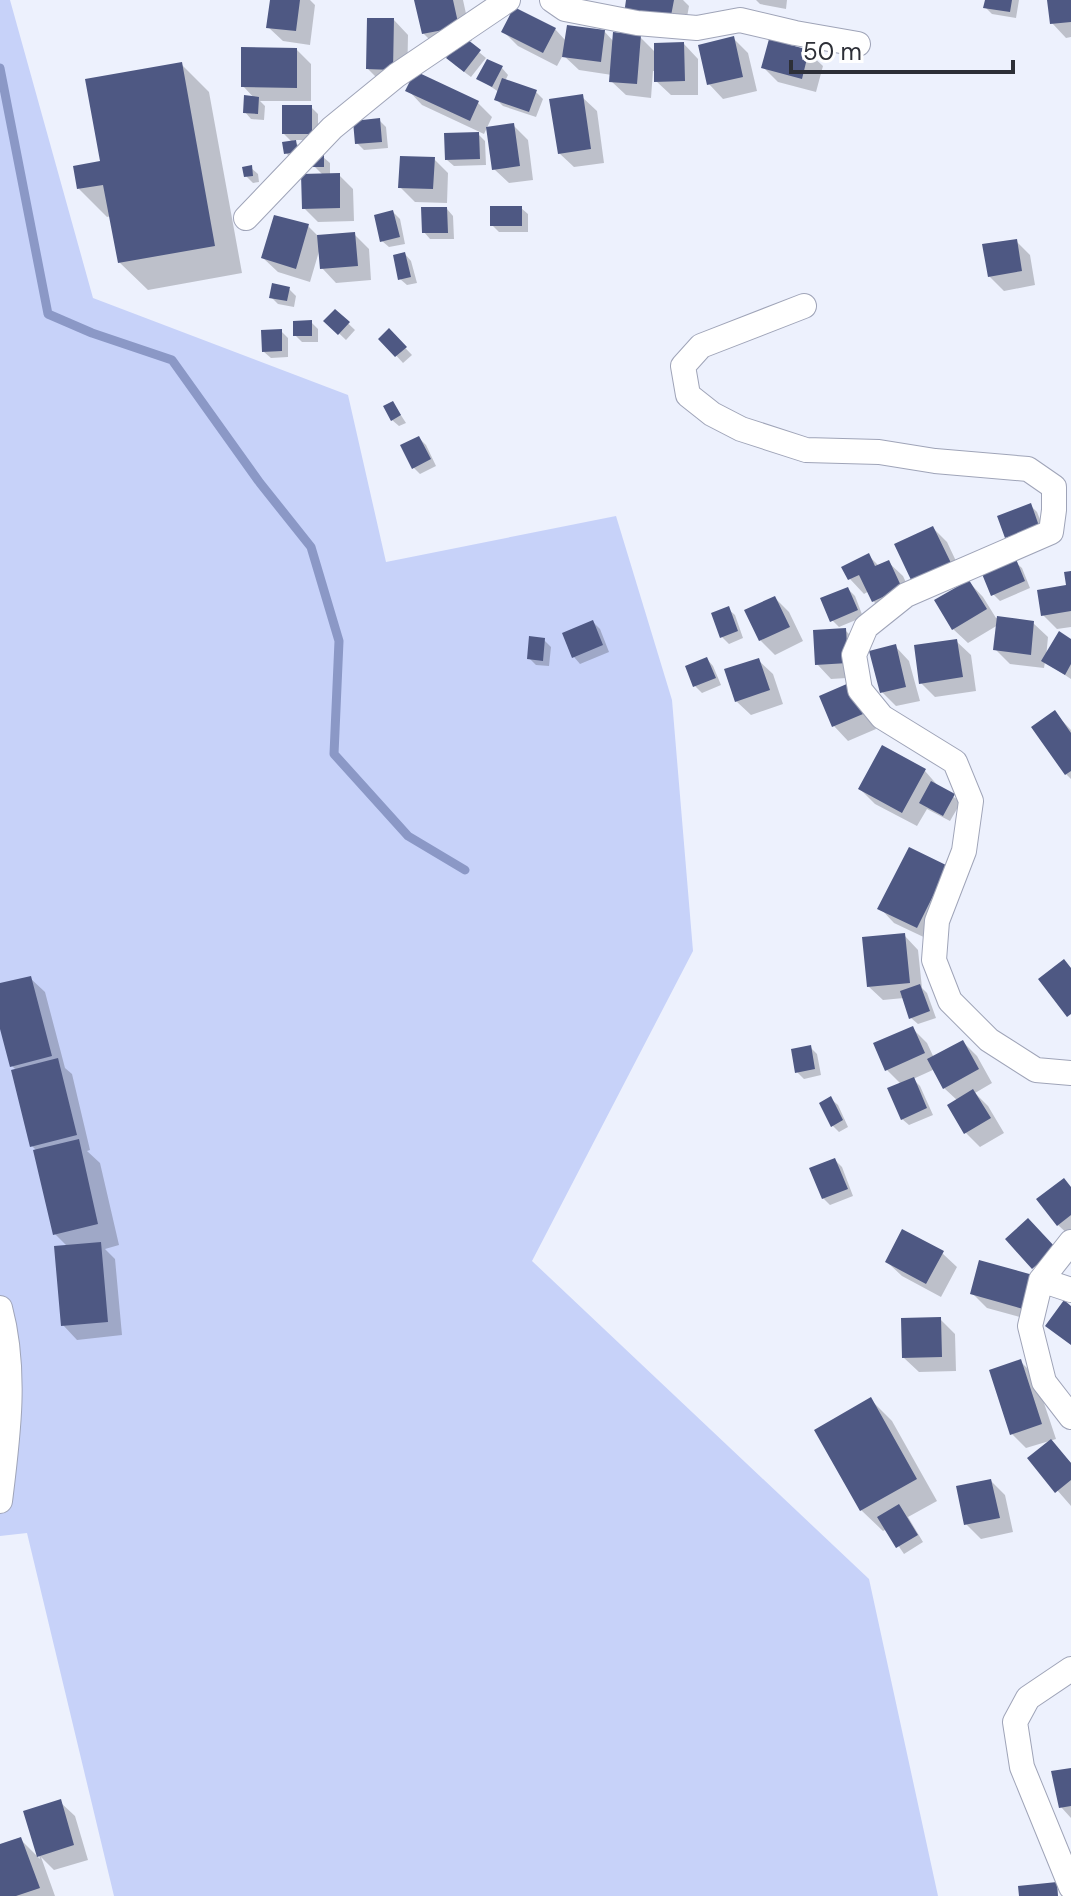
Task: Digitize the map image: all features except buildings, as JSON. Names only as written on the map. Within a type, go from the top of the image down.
[{"type":"street","points":[[246,218],[343,119],[397,75],[508,0]]},
{"type":"street","points":[[552,0],[565,9],[637,23],[697,28],[740,20],[858,44]]},
{"type":"street","points":[[804,306],[701,346],[683,366],[688,395],[712,414],[741,429],[806,450],[879,452],[935,461],[1028,469],[1054,487],[1051,532],[906,595],[866,627],[854,655],[860,690],[867,699],[882,717],[955,762],[971,801],[964,851],[937,921],[934,960],[950,1001],[989,1040],[1036,1070],[1071,1073]]},
{"type":"street","points":[[1071,1242],[1041,1280],[1030,1326],[1044,1382],[1071,1417]]},
{"type":"street","points":[[1041,1280],[1071,1290]]},
{"type":"street","points":[[0,1308],[10,1356],[11,1387],[0,1501]]},
{"type":"street","points":[[1071,1669],[1028,1698],[1015,1722],[1022,1767],[1071,1887]]},
{"type":"shaded area","points":[[0,0],[10,0],[93,298],[348,395],[386,562],[616,516],[672,700],[693,951],[532,1261],[869,1579],[938,1896],[114,1896],[27,1533],[0,1536]]},
{"type":"waterway","points":[[0,68],[48,314],[92,333],[172,360],[260,483],[311,547],[339,641],[334,754],[408,836],[465,870]]}]
